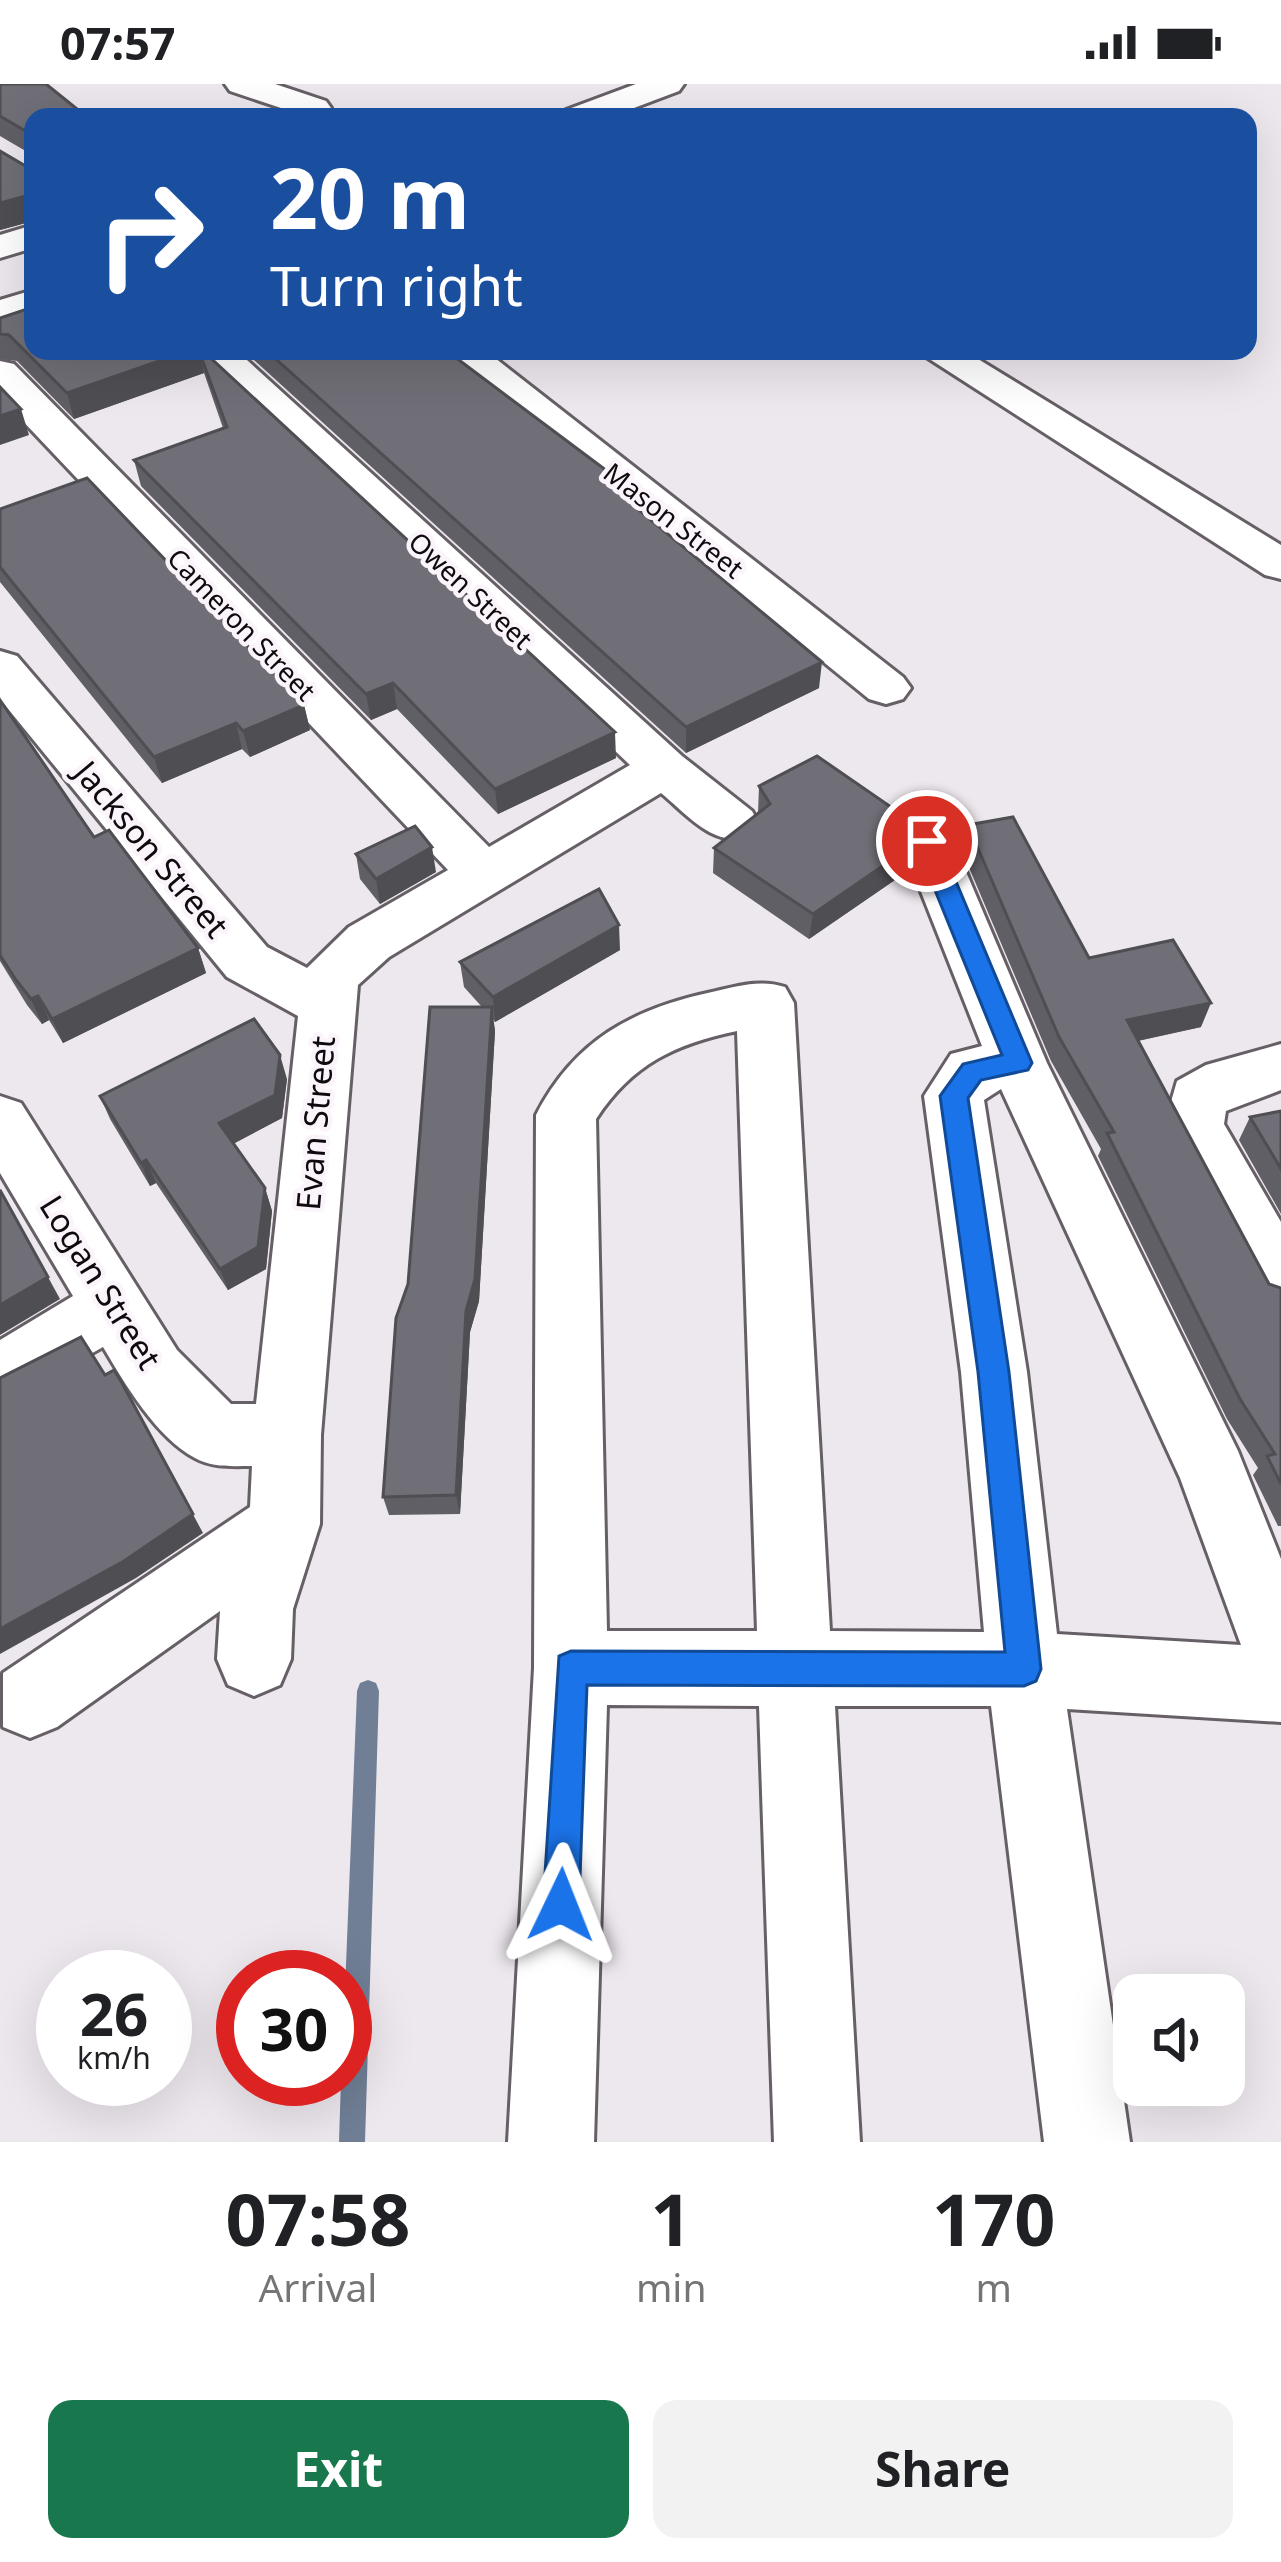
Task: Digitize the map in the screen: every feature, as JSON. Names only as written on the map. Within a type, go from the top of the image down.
[{"type":"street","points":[[242,84],[314,108]]},
{"type":"street","points":[[602,108],[667,84]]},
{"type":"street","name":"Owen Street","points":[[224,360],[664,768],[733,824]]},
{"type":"street","name":"Mason Street","points":[[472,360],[886,688]]},
{"type":"street","points":[[952,360],[1281,565]]},
{"type":"street","name":"Cameron Street","points":[[0,374],[485,876]]},
{"type":"street","name":"Jackson Street","points":[[0,667],[247,962],[326,1005]]},
{"type":"street","name":"Evan Street","points":[[254,1659],[257,1609],[285,1524],[287,1435],[330,977],[369,942],[664,768]]},
{"type":"street","points":[[927,841],[1018,1063],[1213,1474],[1281,1653]]},
{"type":"street","points":[[551,2142],[571,1668],[566,1115],[594,1068],[652,1028],[765,1003],[817,2142]]},
{"type":"street","points":[[1018,1063],[972,1071],[954,1096],[994,1372],[1024,1669],[1087,2142]]},
{"type":"street","points":[[1281,1067],[1227,1082],[1198,1098],[1194,1126],[1281,1281]]},
{"type":"street","name":"Logan Street","points":[[0,1120],[153,1371],[216,1435],[287,1435]]},
{"type":"street","points":[[0,1375],[115,1305]]},
{"type":"street","points":[[29,1700],[285,1524]]},
{"type":"street","points":[[571,1668],[1024,1669],[1281,1685]]},
{"type":"building","points":[[0,84],[46,84],[76,108],[24,108],[24,130],[0,116]]},
{"type":"building","points":[[0,151],[24,165],[24,196],[0,203]]},
{"type":"building","points":[[24,310],[24,350],[9,335],[0,334],[0,318]]},
{"type":"building","points":[[34,360],[162,360],[67,393]]},
{"type":"building","points":[[202,360],[213,360],[615,732],[495,789],[393,683],[366,694],[134,460],[227,427]]},
{"type":"building","points":[[277,360],[459,360],[619,480],[641,503],[634,506],[822,662],[686,727]]},
{"type":"building","points":[[0,387],[21,409],[0,416]]},
{"type":"building","points":[[87,478],[304,705],[243,731],[236,723],[154,757],[0,567],[0,509]]},
{"type":"building","points":[[0,700],[94,837],[109,830],[198,948],[52,1019],[38,996],[31,999],[0,955]]},
{"type":"building","points":[[817,756],[901,814],[913,845],[813,914],[714,848],[770,804],[759,786]]},
{"type":"building","points":[[1013,817],[1089,958],[1173,940],[1211,1003],[1127,1020],[1269,1284],[1281,1288],[1281,1484],[1267,1456],[1275,1454],[1240,1399],[1107,1133],[1114,1132],[1059,1037],[968,825]]},
{"type":"building","points":[[415,826],[432,847],[376,879],[356,854]]},
{"type":"building","points":[[599,889],[619,925],[493,997],[460,962]]},
{"type":"building","points":[[430,1007],[492,1007],[456,1495],[383,1497],[396,1318],[408,1284]]},
{"type":"building","points":[[254,1019],[280,1055],[275,1095],[219,1123],[265,1188],[258,1247],[220,1269],[146,1160],[141,1163],[100,1096]]},
{"type":"building","points":[[1281,1111],[1281,1169],[1250,1117]]},
{"type":"building","points":[[0,1190],[48,1277],[0,1305]]},
{"type":"building","points":[[81,1337],[105,1375],[114,1370],[193,1514],[124,1561],[0,1629],[0,1378]]},
{"type":"waterway","points":[[352,2142],[368,1691]]},
{"type":"route","points":[[561,1905],[571,1668],[1024,1669],[994,1372],[954,1096],[972,1071],[1018,1063],[927,841]]}]
